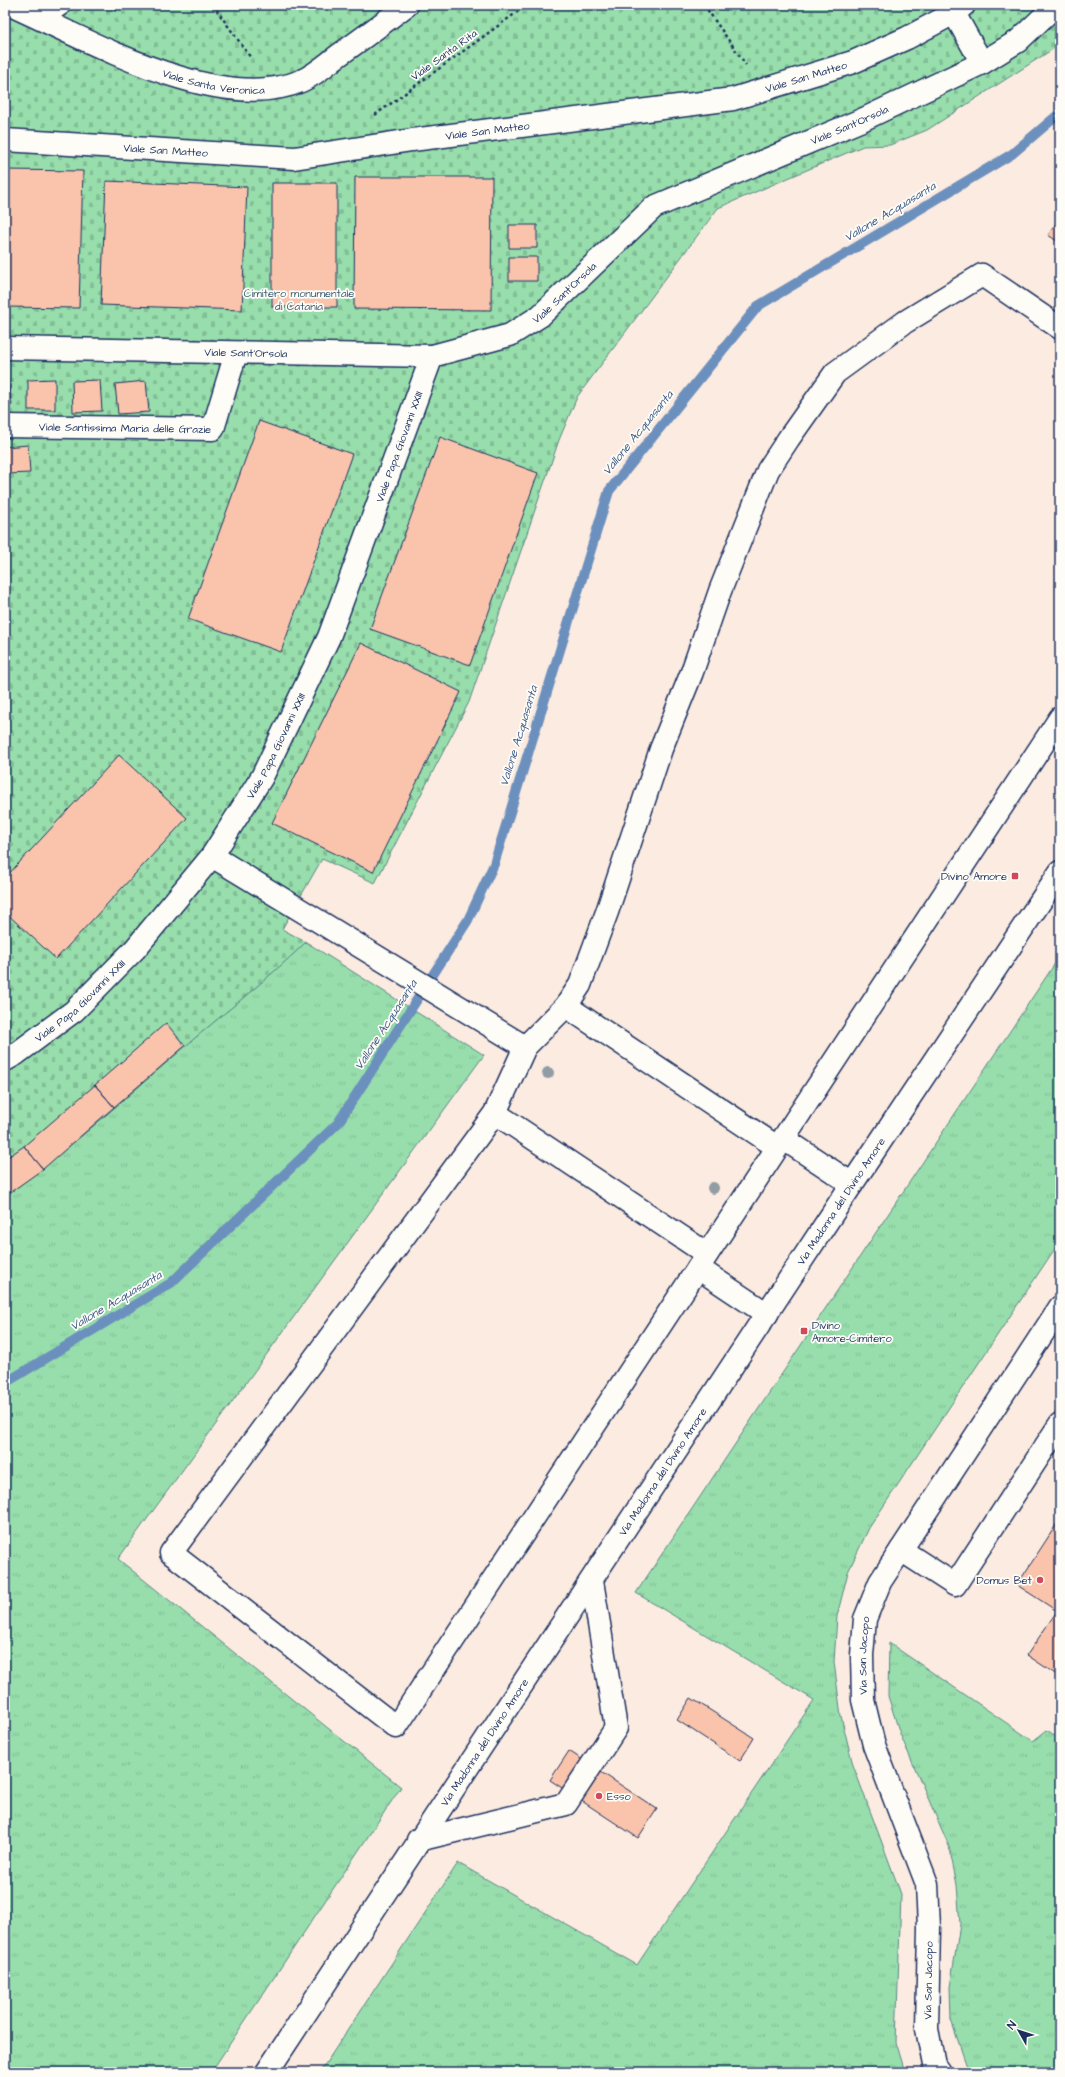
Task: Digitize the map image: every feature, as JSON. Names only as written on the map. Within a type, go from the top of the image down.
[{"type":"street","name":"Viale Santa Veronica","points":[[10,5],[121,57],[179,77],[220,88],[248,90],[272,88],[302,81],[407,5]]},
{"type":"street","points":[[40,18],[59,5]]},
{"type":"street","name":"Viale Sant'Orsola","points":[[5,348],[432,356],[510,335],[540,316],[654,207],[864,119],[982,63],[1018,41],[1056,5]]},
{"type":"street","points":[[959,9],[982,63]]},
{"type":"street","name":"Viale San Matteo","points":[[5,140],[294,158],[412,140],[732,99],[853,62],[907,38],[959,9]]},
{"type":"street","points":[[1060,328],[982,275],[905,322],[835,373],[768,470],[720,591],[692,672],[661,749],[607,912],[580,985],[566,1006],[524,1047],[495,1113],[171,1553],[396,1727],[1060,718]]},
{"type":"street","name":"Viale Santissima Maria delle Grazie","points":[[5,426],[213,429],[236,353]]},
{"type":"street","name":"Viale Papa Giovanni XXIII","points":[[5,1060],[16,1054],[74,1011],[135,949],[212,856],[262,777],[329,637],[432,356]]},
{"type":"street","points":[[212,856],[524,1047]]},
{"type":"street","name":"Via Madonna del Divino Amore","points":[[267,2072],[418,1840],[592,1581],[852,1184],[1060,872]]},
{"type":"street","points":[[566,1006],[781,1143],[852,1184]]},
{"type":"street","points":[[495,1113],[703,1261],[767,1314]]},
{"type":"street","name":"Via San Jacopo","points":[[938,2072],[934,2066],[928,2029],[929,1927],[927,1884],[874,1745],[863,1700],[862,1655],[865,1619],[880,1582],[1060,1307]]},
{"type":"street","points":[[901,1550],[955,1585],[1060,1424]]},
{"type":"street","points":[[418,1840],[566,1804],[616,1728],[592,1581]]},
{"type":"path","points":[[114,11],[122,5]]},
{"type":"path","points":[[213,5],[272,88]]},
{"type":"path","name":"Viale Santa Rita","points":[[371,117],[526,5]]},
{"type":"path","points":[[704,5],[764,90]]},
{"type":"green space","name":"Cimitero monumentale di Catania","points":[[5,5],[1060,5],[1060,40],[1053,49],[927,130],[890,145],[863,146],[718,208],[577,397],[559,440],[469,702],[375,883],[322,859],[282,929],[306,942],[274,972],[90,1128],[27,1180],[5,1196]]},
{"type":"green space","points":[[306,942],[484,1055],[118,1559],[401,1787],[211,2072],[5,2072],[5,1196],[27,1180],[90,1128],[274,972]]},
{"type":"green space","points":[[1060,956],[1060,1241],[869,1528],[848,1572],[837,1616],[834,1662],[841,1716],[853,1765],[901,1894],[896,2042],[905,2072],[320,2072],[458,1863],[637,1965],[814,1700],[636,1593]]},
{"type":"green space","points":[[889,1643],[1033,1741],[1047,1730],[1060,1739],[1060,2072],[972,2072],[966,2064],[951,2020],[950,1987],[960,1924],[957,1885],[949,1846],[900,1734],[888,1696]]},
{"type":"building","points":[[5,170],[83,171],[79,308],[5,307]]},
{"type":"building","points":[[355,177],[492,177],[491,310],[354,309]]},
{"type":"building","points":[[106,181],[247,187],[242,310],[101,305]]},
{"type":"building","points":[[272,183],[337,183],[337,307],[272,307]]},
{"type":"building","points":[[1060,218],[1060,243],[1048,235]]},
{"type":"building","points":[[509,225],[537,225],[537,248],[509,248]]},
{"type":"building","points":[[509,257],[537,257],[537,281],[509,281]]},
{"type":"building","points":[[7,376],[12,405],[5,406],[5,377]]},
{"type":"building","points":[[55,379],[55,410],[28,410],[28,380]]},
{"type":"building","points":[[100,380],[102,411],[73,412],[72,381]]},
{"type":"building","points":[[146,381],[149,412],[118,414],[115,384]]},
{"type":"building","points":[[259,421],[352,454],[281,652],[188,619]]},
{"type":"building","points":[[440,437],[538,473],[470,665],[370,629]]},
{"type":"building","points":[[28,445],[30,473],[7,474],[5,447]]},
{"type":"building","points":[[361,643],[461,692],[373,872],[272,823]]},
{"type":"building","points":[[119,755],[187,818],[56,959],[5,912],[5,878]]},
{"type":"building","points":[[166,1023],[185,1046],[114,1107],[95,1085]]},
{"type":"building","points":[[95,1085],[114,1107],[43,1169],[24,1146]]},
{"type":"building","points":[[24,1146],[43,1169],[5,1196],[5,1159]]},
{"type":"building","points":[[1060,1519],[1060,1606],[1057,1611],[1017,1585]]},
{"type":"building","points":[[1057,1611],[1060,1613],[1060,1677],[1027,1655]]},
{"type":"building","points":[[691,1698],[754,1738],[740,1761],[677,1720]]},
{"type":"building","points":[[569,1751],[657,1809],[638,1838],[550,1780]]},
{"type":"waterway","name":"Vallone Acquasanta","points":[[5,1383],[171,1283],[338,1123],[468,920],[494,864],[609,491],[758,306],[1012,154],[1060,113]]},
{"type":"place","name":"Divino Amore","points":[[1015,876]]},
{"type":"place","name":"Divino Amore-Cimitero","points":[[804,1331]]},
{"type":"place","name":"Domus Bet","points":[[1040,1580]]},
{"type":"place","name":"Esso","points":[[599,1796]]}]
